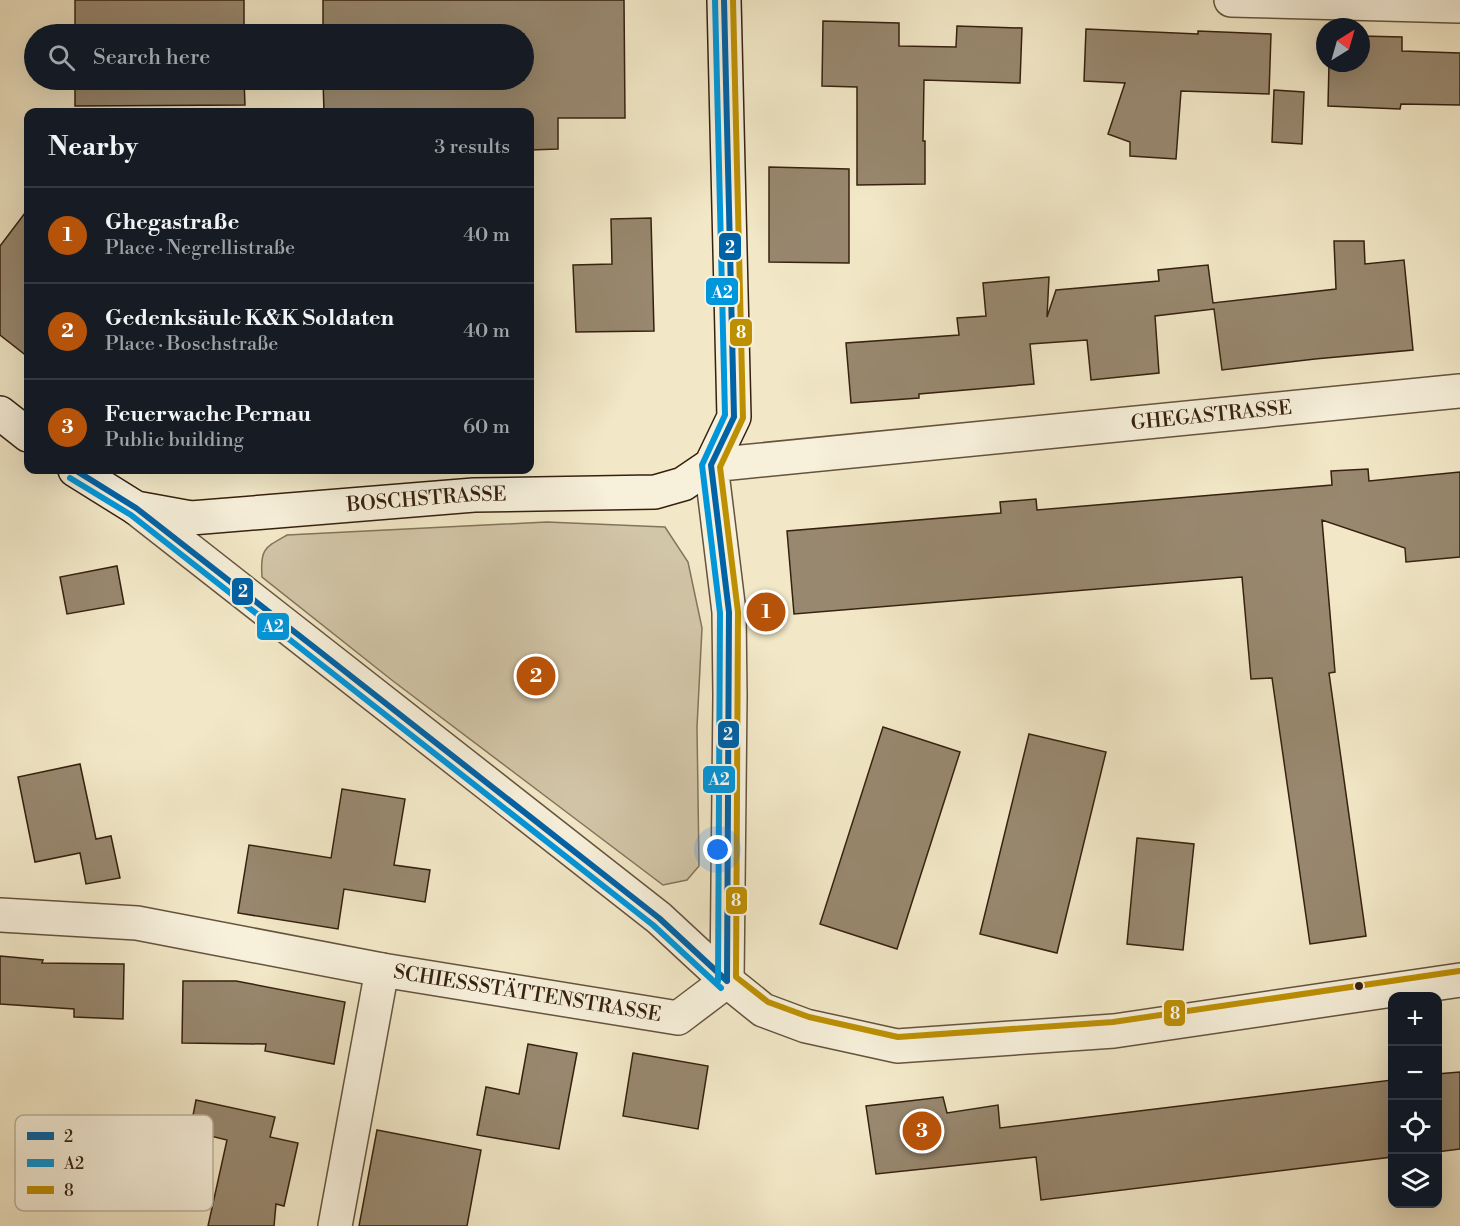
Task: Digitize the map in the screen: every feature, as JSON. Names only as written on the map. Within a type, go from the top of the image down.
[{"type":"street","points":[[723,0],[734,417],[711,465],[729,612],[727,981],[763,1010],[806,1026],[897,1046],[1114,1031],[1460,980]]},
{"type":"street","points":[[1231,0],[1460,6]]},
{"type":"street","name":"GHEGASTRASSE","points":[[711,465],[1460,391]]},
{"type":"street","points":[[0,413],[24,432]]},
{"type":"street","name":"BOSCHSTRASSE","points":[[136,508],[191,518],[474,495],[654,492],[682,484],[711,465]]},
{"type":"street","name":"BOSCHSTRASSE","points":[[81,474],[136,508],[650,911],[727,981]]},
{"type":"street","name":"SCHIESSSTÄTTENSTRASSE","points":[[0,915],[137,923],[382,970],[678,1018],[727,981]]},
{"type":"street","points":[[335,1226],[382,970]]},
{"type":"shaded area","points":[[547,522],[665,527],[688,562],[702,628],[697,727],[699,866],[687,880],[663,885],[393,681],[262,577],[262,560],[265,550],[287,535]]},
{"type":"building","points":[[75,0],[244,0],[244,24],[75,24]]},
{"type":"building","points":[[323,0],[624,0],[625,118],[558,118],[558,149],[534,150],[534,108],[324,108],[323,90],[534,90],[534,24],[323,24]]},
{"type":"building","points":[[823,21],[899,23],[899,46],[956,47],[957,26],[1022,28],[1020,83],[924,80],[925,184],[857,185],[857,87],[822,86]]},
{"type":"building","points":[[1086,29],[1198,34],[1198,31],[1271,34],[1269,94],[1181,91],[1176,159],[1130,156],[1130,142],[1108,134],[1125,83],[1084,81]]},
{"type":"building","points":[[1370,36],[1402,37],[1402,51],[1460,53],[1460,105],[1401,104],[1400,109],[1328,106],[1329,72],[1370,72]]},
{"type":"building","points":[[75,90],[244,90],[245,105],[75,106]]},
{"type":"building","points":[[1274,90],[1304,92],[1302,144],[1272,142]]},
{"type":"building","points":[[769,167],[849,169],[849,263],[769,262]]},
{"type":"building","points":[[24,214],[24,354],[0,335],[0,246]]},
{"type":"building","points":[[651,218],[654,331],[576,332],[573,265],[612,264],[611,219]]},
{"type":"building","points":[[1334,241],[1364,241],[1365,264],[1404,260],[1413,350],[1222,370],[1214,309],[1155,316],[1159,373],[1091,380],[1087,340],[1030,344],[1034,384],[919,394],[919,398],[851,403],[846,343],[959,335],[957,318],[986,316],[983,283],[1049,277],[1047,317],[1056,290],[1159,281],[1158,270],[1208,265],[1213,303],[1336,289]]},
{"type":"building","points":[[1368,469],[1369,481],[1460,472],[1460,557],[1406,562],[1405,548],[1322,520],[1335,672],[1329,673],[1366,936],[1310,944],[1272,678],[1251,679],[1242,577],[794,614],[787,531],[1001,513],[1000,502],[1036,499],[1037,510],[1332,485],[1331,471]]},
{"type":"building","points":[[117,566],[124,604],[67,614],[60,577]]},
{"type":"building","points":[[883,727],[960,752],[897,949],[820,924]]},
{"type":"building","points":[[1029,734],[1106,752],[1057,953],[980,934]]},
{"type":"building","points":[[80,764],[96,839],[111,836],[120,878],[86,884],[80,853],[35,862],[18,777]]},
{"type":"building","points":[[342,789],[405,799],[394,865],[430,870],[425,902],[344,889],[338,929],[238,913],[249,845],[331,858]]},
{"type":"building","points":[[1137,838],[1194,844],[1183,950],[1127,944]]},
{"type":"building","points":[[0,956],[43,960],[42,963],[124,964],[123,1019],[74,1017],[74,1009],[0,1004]]},
{"type":"building","points":[[183,981],[236,981],[345,1002],[334,1064],[265,1051],[266,1044],[182,1043]]},
{"type":"building","points":[[528,1044],[577,1053],[559,1149],[477,1135],[486,1087],[519,1094]]},
{"type":"building","points":[[633,1053],[708,1066],[698,1129],[623,1116]]},
{"type":"building","points":[[1460,1072],[1460,1149],[1442,1151],[1442,1100],[1442,1074]]},
{"type":"building","points":[[1388,1080],[1388,1157],[1041,1200],[1036,1157],[876,1174],[866,1106],[943,1097],[947,1113],[998,1105],[1000,1128]]},
{"type":"building","points":[[196,1100],[275,1117],[270,1137],[298,1143],[284,1206],[276,1204],[274,1226],[208,1226],[227,1140],[213,1137],[213,1115],[193,1115]]},
{"type":"building","points":[[377,1130],[481,1150],[467,1226],[359,1226]]},
{"type":"transit line","name":"A2","points":[[715,0],[725,415],[702,465],[720,613],[718,981]]},
{"type":"transit line","name":"2","points":[[724,0],[734,417],[711,465],[729,612],[727,981]]},
{"type":"transit line","name":"8","points":[[733,0],[743,418],[720,467],[738,612],[736,977],[768,1002],[809,1017],[898,1037],[1113,1022],[1459,971]]},
{"type":"transit line","name":"2","points":[[81,474],[136,508],[659,918],[727,981]]},
{"type":"transit line","name":"A2","points":[[70,478],[131,515],[653,925],[721,988]]},
{"type":"place","name":"Ghegastraße","points":[[766,612]]},
{"type":"place","name":"Gedenksäule K&K Soldaten","points":[[536,676]]},
{"type":"place","name":"Feuerwache Pernau","points":[[922,1131]]}]
